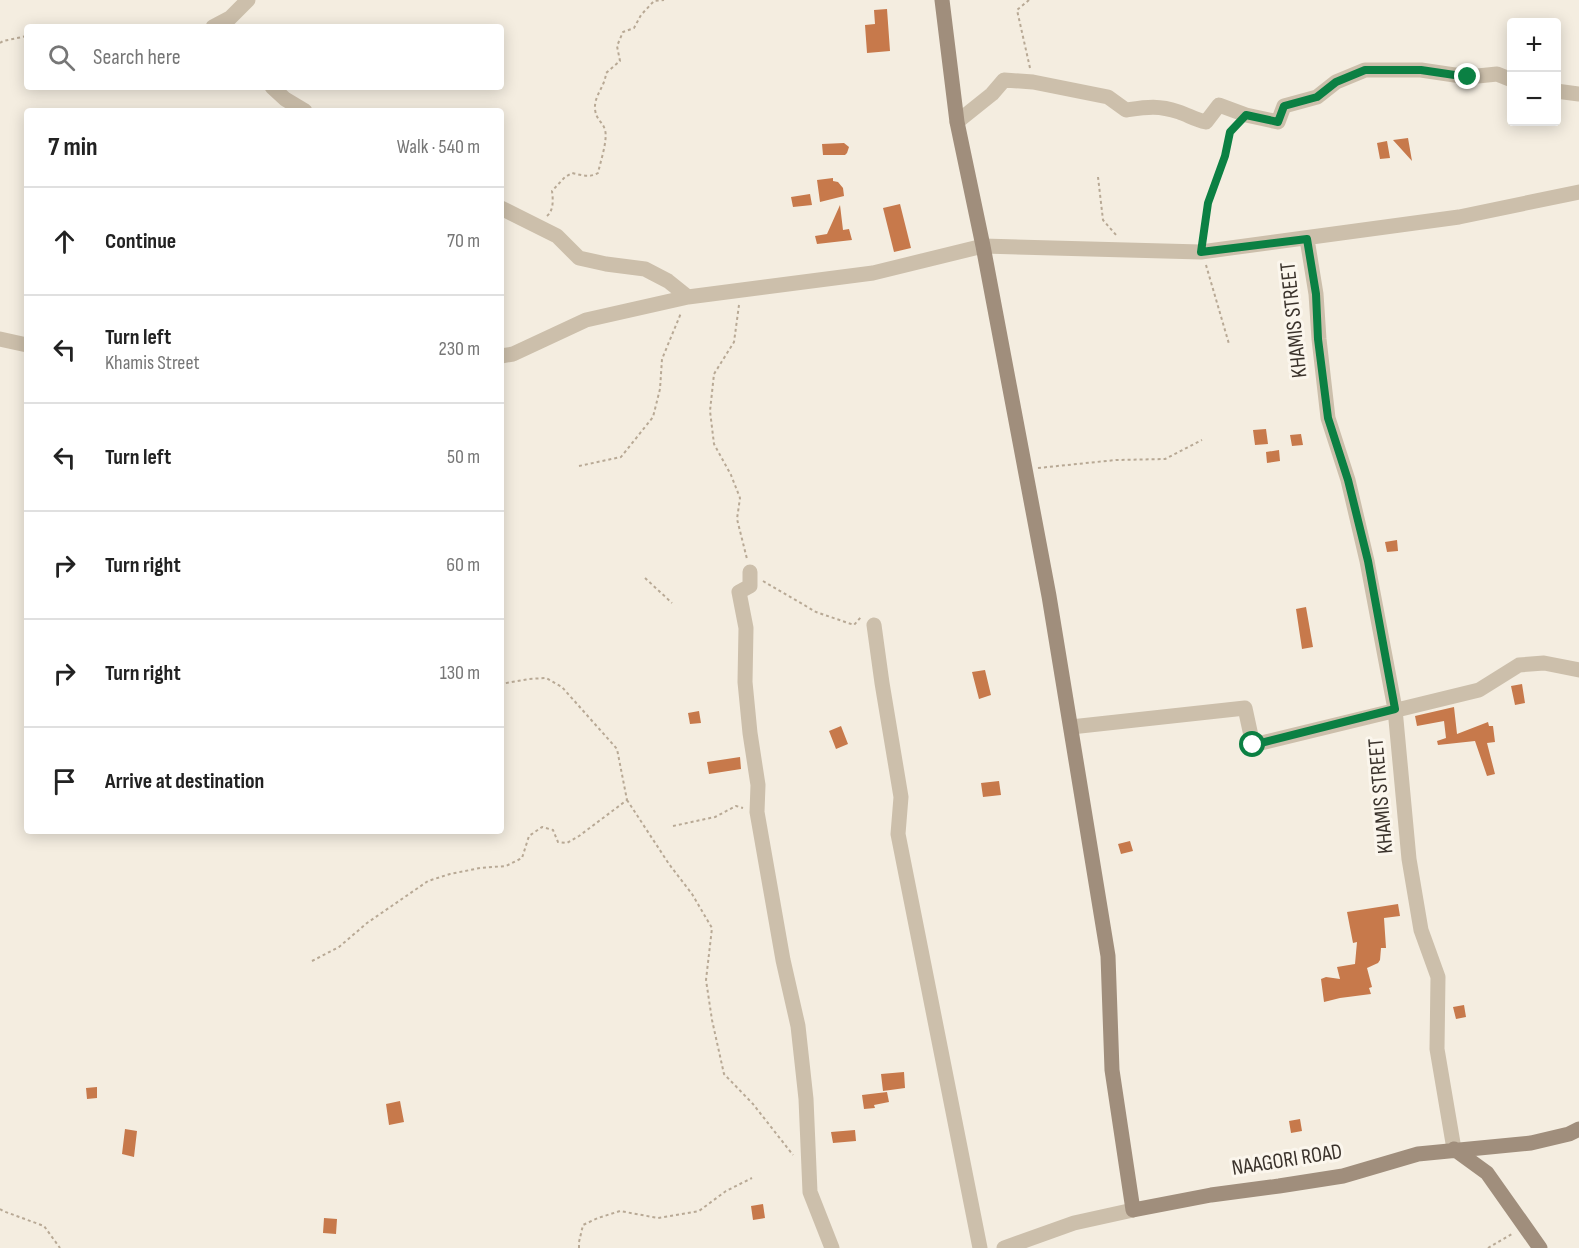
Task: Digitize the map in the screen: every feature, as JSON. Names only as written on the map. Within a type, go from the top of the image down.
[{"type":"street","points":[[219,24],[230,18],[248,0]]},
{"type":"street","points":[[942,0],[957,123],[983,246],[1049,596],[1108,956],[1112,1070],[1132,1210]]},
{"type":"street","points":[[957,123],[992,94],[1004,80],[1033,82],[1108,97],[1126,110],[1155,106],[1206,122],[1219,105],[1246,115],[1278,122],[1284,106],[1317,97],[1336,82],[1365,70],[1421,70],[1468,77],[1497,74],[1507,78]]},
{"type":"street","points":[[275,90],[300,108]]},
{"type":"street","points":[[1561,92],[1579,94]]},
{"type":"street","points":[[504,356],[513,354],[586,320],[688,297],[873,273],[983,246],[1201,252],[1459,217],[1579,192]]},
{"type":"street","points":[[504,210],[557,236],[579,258],[645,269],[668,281],[688,297]]},
{"type":"street","name":"KHAMIS STREET","points":[[1307,239],[1316,294],[1318,339],[1328,418],[1348,480],[1368,561],[1395,709],[1409,859],[1421,930],[1438,977],[1437,1049],[1454,1149]]},
{"type":"street","points":[[0,339],[24,344]]},
{"type":"street","points":[[750,572],[750,586],[740,592],[747,628],[745,682],[758,785],[757,812],[783,960],[798,1026],[806,1099],[810,1192],[832,1248]]},
{"type":"street","points":[[874,625],[900,796],[898,834],[980,1248]]},
{"type":"street","points":[[1071,727],[1245,708],[1253,745],[1479,690],[1519,665],[1544,663],[1579,670]]},
{"type":"street","name":"NAAGORI ROAD","points":[[1005,1248],[1074,1223],[1132,1210],[1211,1195],[1343,1176],[1418,1154],[1531,1143],[1569,1134],[1579,1129]]},
{"type":"street","points":[[1454,1149],[1487,1173],[1540,1248]]},
{"type":"path","points":[[536,226],[551,213],[552,191],[565,177],[572,173],[582,176],[598,173],[605,142],[605,131],[597,118],[596,99],[605,82],[606,73],[620,61],[617,46],[623,32],[634,28],[641,15],[654,1],[664,0]]},
{"type":"path","points":[[1029,0],[1017,10],[1033,82]]},
{"type":"path","points":[[0,43],[24,37]]},
{"type":"path","points":[[1229,344],[1201,252],[1208,203],[1225,156],[1230,132],[1246,115]]},
{"type":"path","points":[[1098,177],[1103,220],[1128,250]]},
{"type":"path","points":[[740,290],[734,342],[714,374],[710,411],[714,444],[731,475],[740,498],[737,519],[750,572],[816,612],[854,625],[861,617],[874,625]]},
{"type":"path","points":[[579,466],[621,457],[653,417],[660,389],[662,359],[688,297]]},
{"type":"path","points":[[1025,469],[1116,460],[1166,459],[1202,440]]},
{"type":"path","points":[[645,578],[672,603]]},
{"type":"path","points":[[504,683],[546,678],[562,687],[617,749],[627,800],[669,864],[692,894],[712,928],[706,980],[724,1074],[753,1104],[811,1176]]},
{"type":"path","points":[[312,961],[339,947],[367,923],[428,881],[480,868],[506,866],[522,858],[530,836],[542,827],[553,830],[558,842],[567,843],[627,800]]},
{"type":"path","points":[[673,826],[715,817],[736,806],[757,812]]},
{"type":"path","points":[[579,1248],[583,1225],[598,1218],[620,1211],[658,1218],[699,1211],[726,1191],[753,1178]]},
{"type":"path","points":[[0,1209],[44,1226],[60,1248]]},
{"type":"path","points":[[1488,1248],[1525,1226]]},
{"type":"building","points":[[887,9],[890,51],[867,53],[865,25],[875,24],[874,10]]},
{"type":"building","points":[[1408,138],[1412,161],[1393,140]]},
{"type":"building","points":[[1387,141],[1390,158],[1380,159],[1377,143]]},
{"type":"building","points":[[844,143],[849,147],[845,155],[823,155],[822,144]]},
{"type":"building","points":[[833,178],[833,181],[838,182],[843,188],[844,196],[820,202],[817,180]]},
{"type":"building","points":[[810,194],[812,205],[793,207],[791,197]]},
{"type":"building","points":[[900,204],[911,248],[894,252],[883,208]]},
{"type":"building","points":[[840,205],[843,230],[849,229],[852,240],[817,244],[815,236],[827,234]]},
{"type":"building","points":[[1266,429],[1268,444],[1255,445],[1253,430]]},
{"type":"building","points":[[1301,434],[1303,445],[1292,446],[1290,435]]},
{"type":"building","points":[[1279,450],[1280,461],[1267,463],[1266,452]]},
{"type":"building","points":[[1397,540],[1398,551],[1387,552],[1385,542]]},
{"type":"building","points":[[1306,607],[1313,647],[1302,649],[1296,609]]},
{"type":"building","points":[[985,670],[991,695],[979,699],[972,672]]},
{"type":"building","points":[[1522,684],[1525,703],[1515,705],[1511,686]]},
{"type":"building","points":[[1454,707],[1457,734],[1488,722],[1489,726],[1493,726],[1495,742],[1487,743],[1495,774],[1487,776],[1475,741],[1438,745],[1437,741],[1446,738],[1444,721],[1417,726],[1415,716]]},
{"type":"building","points":[[699,711],[701,723],[690,724],[688,713]]},
{"type":"building","points":[[841,726],[848,744],[836,749],[829,731]]},
{"type":"building","points":[[740,757],[741,769],[709,774],[707,762]]},
{"type":"building","points":[[999,781],[1001,795],[983,797],[981,783]]},
{"type":"building","points":[[1130,841],[1133,851],[1121,854],[1118,844]]},
{"type":"building","points":[[1398,904],[1400,916],[1384,918],[1386,948],[1381,948],[1378,963],[1367,968],[1372,987],[1369,988],[1371,994],[1324,1002],[1321,979],[1326,977],[1340,979],[1337,967],[1355,964],[1357,942],[1353,943],[1347,912]]},
{"type":"building","points":[[1464,1005],[1466,1017],[1456,1019],[1453,1007]]},
{"type":"building","points":[[904,1072],[905,1088],[883,1091],[881,1074]]},
{"type":"building","points":[[97,1087],[97,1098],[87,1099],[86,1088]]},
{"type":"building","points":[[887,1092],[889,1102],[874,1105],[875,1108],[864,1109],[862,1095]]},
{"type":"building","points":[[400,1101],[404,1122],[389,1125],[386,1104]]},
{"type":"building","points":[[1300,1119],[1302,1131],[1291,1133],[1289,1121]]},
{"type":"building","points":[[125,1129],[137,1131],[134,1157],[122,1154]]},
{"type":"building","points":[[855,1130],[856,1141],[833,1143],[831,1132]]},
{"type":"building","points":[[763,1204],[765,1218],[753,1220],[751,1206]]},
{"type":"building","points":[[324,1218],[337,1219],[336,1234],[323,1233]]},
{"type":"route","points":[[1253,745],[1395,709],[1368,561],[1348,480],[1328,418],[1318,339],[1316,294],[1307,239],[1201,252],[1208,203],[1225,156],[1230,132],[1246,115],[1278,122],[1284,106],[1317,97],[1336,82],[1365,70],[1421,70],[1468,77]]}]
